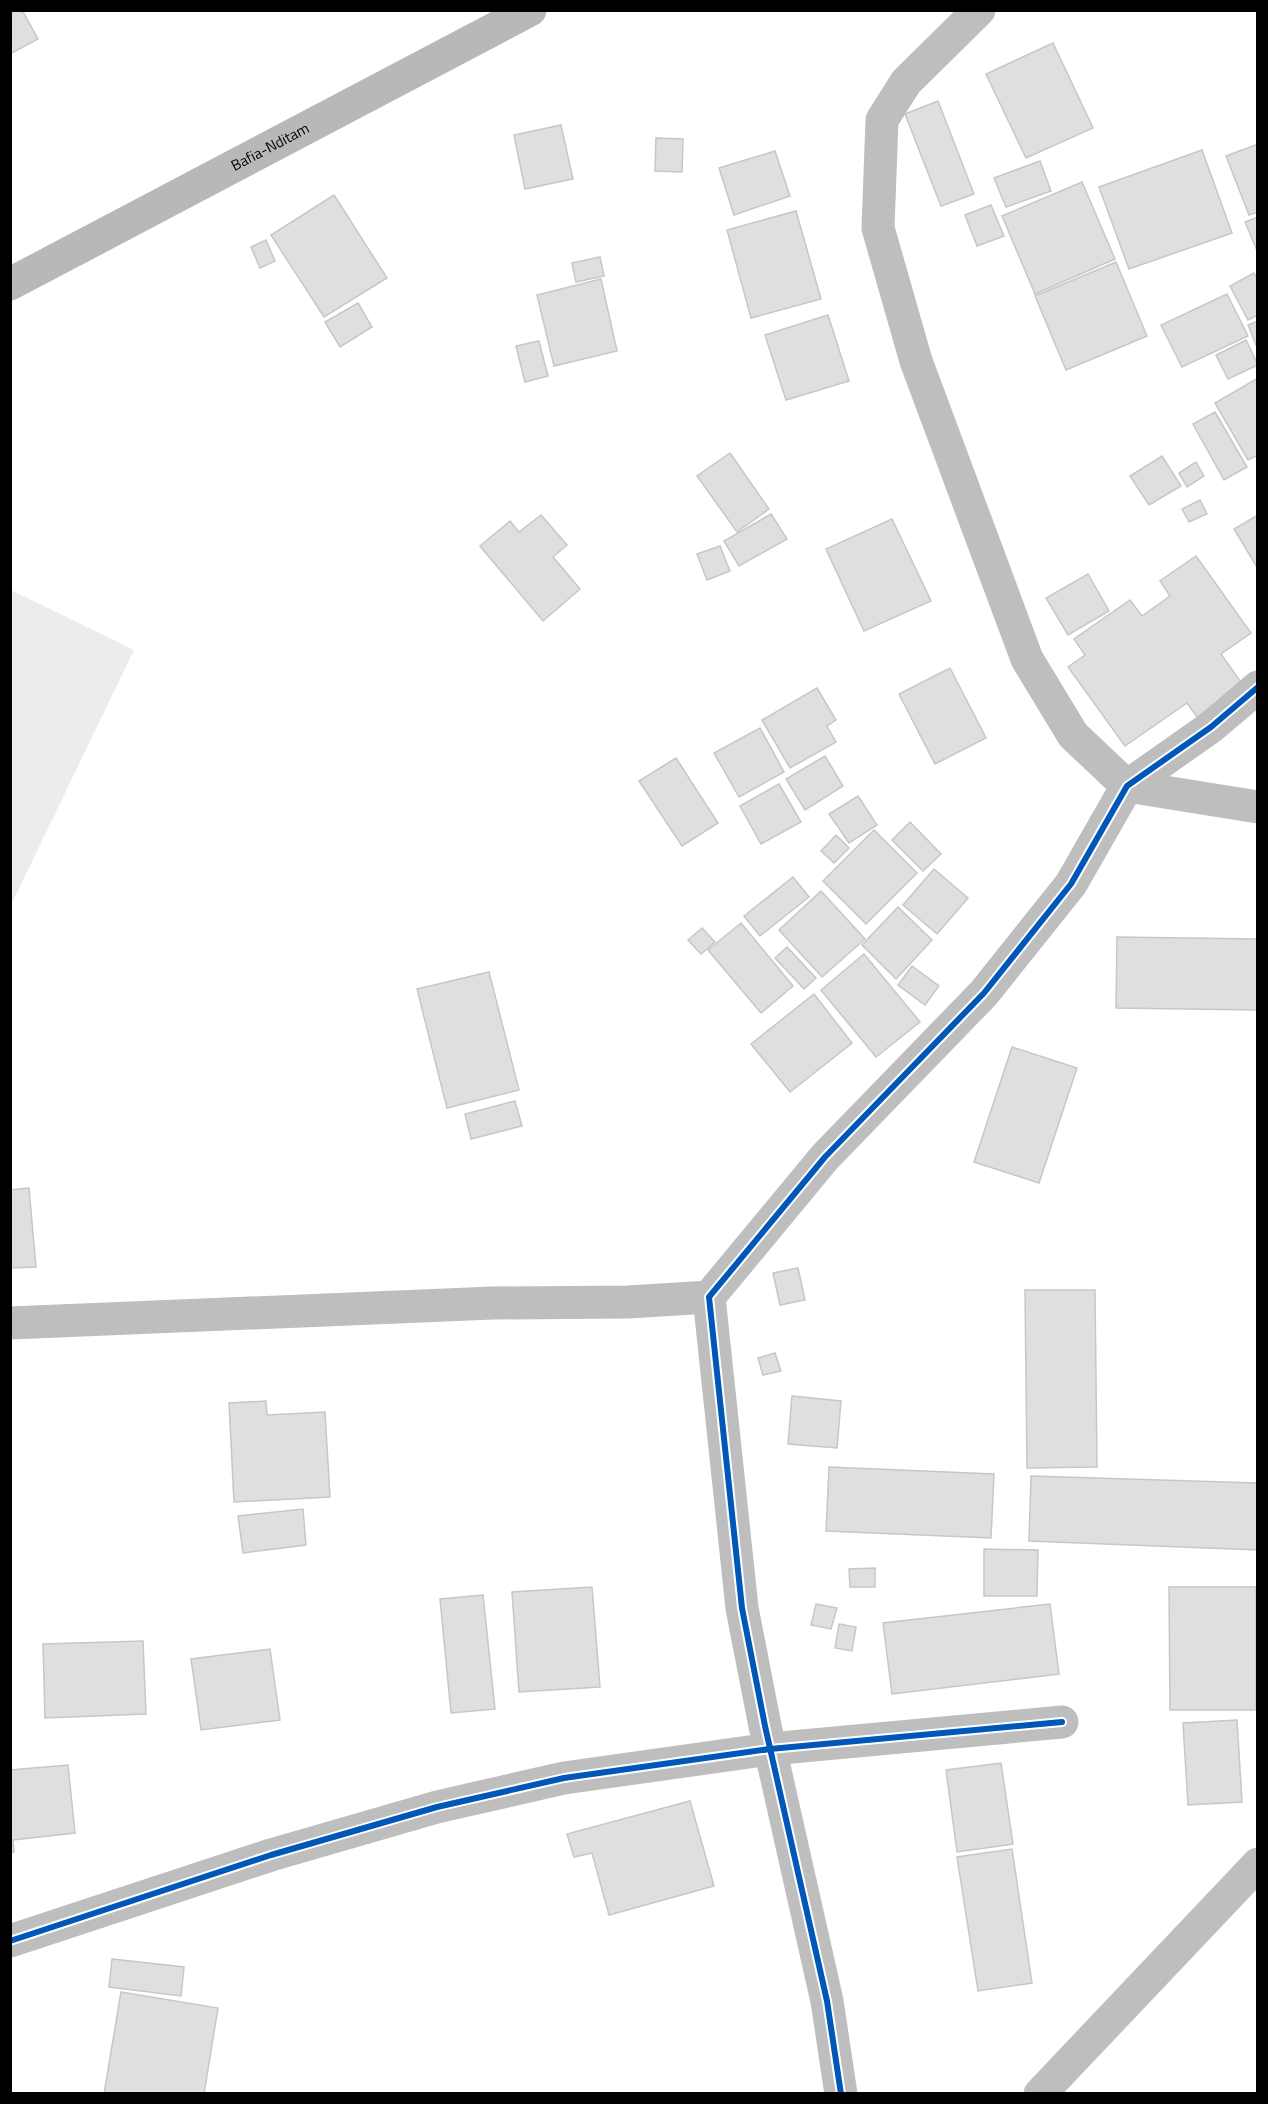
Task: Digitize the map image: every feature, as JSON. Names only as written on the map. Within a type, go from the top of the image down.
[{"type":"main road","name":"Bafia-Nditam","points":[[10,284],[530,10]]},
{"type":"street","points":[[979,10],[906,82],[882,120],[878,228],[916,361],[1028,659],[1073,735],[1127,786],[1257,807]]},
{"type":"street","points":[[841,2094],[827,2001],[770,1749],[742,1608],[709,1297],[825,1156],[984,993],[1071,884],[1127,786],[1210,727],[1257,687]]},
{"type":"street","points":[[10,1323],[493,1303],[628,1302],[709,1297]]},
{"type":"street","points":[[10,1941],[271,1855],[437,1808],[564,1778],[770,1749],[1062,1722]]},
{"type":"street","points":[[1040,2094],[1257,1864]]},
{"type":"shaded area","points":[[11,590],[134,650],[11,905]]},
{"type":"building","points":[[10,10],[22,10],[38,39],[10,54]]},
{"type":"building","points":[[1053,43],[1093,128],[1026,158],[986,74]]},
{"type":"building","points":[[938,101],[974,194],[941,206],[905,114]]},
{"type":"building","points":[[561,125],[573,179],[525,189],[514,135]]},
{"type":"building","points":[[656,138],[683,139],[682,172],[655,171]]},
{"type":"building","points":[[1258,144],[1258,212],[1249,215],[1226,156]]},
{"type":"building","points":[[1202,150],[1232,233],[1129,269],[1099,187]]},
{"type":"building","points":[[775,151],[790,196],[734,215],[719,168]]},
{"type":"building","points":[[1040,161],[1051,191],[1006,207],[994,178]]},
{"type":"building","points":[[1082,182],[1115,259],[1035,294],[1002,216]]},
{"type":"building","points":[[334,195],[387,278],[324,317],[271,235]]},
{"type":"building","points":[[991,205],[1004,236],[977,246],[965,215]]},
{"type":"building","points":[[796,211],[821,299],[751,318],[727,230]]},
{"type":"building","points":[[1258,217],[1258,253],[1245,222]]},
{"type":"building","points":[[266,240],[275,261],[260,268],[251,247]]},
{"type":"building","points":[[600,257],[604,276],[576,282],[572,263]]},
{"type":"building","points":[[1116,262],[1147,336],[1066,370],[1035,296]]},
{"type":"building","points":[[1254,273],[1258,280],[1258,315],[1248,320],[1230,286]]},
{"type":"building","points":[[601,279],[617,351],[554,366],[537,295]]},
{"type":"building","points":[[1227,294],[1248,336],[1182,367],[1161,325]]},
{"type":"building","points":[[358,303],[372,327],[340,347],[325,322]]},
{"type":"building","points":[[828,315],[849,381],[786,400],[765,335]]},
{"type":"building","points":[[1258,321],[1258,350],[1248,325]]},
{"type":"building","points":[[1246,340],[1258,365],[1228,379],[1216,355]]},
{"type":"building","points":[[539,341],[548,376],[525,382],[516,346]]},
{"type":"building","points":[[1258,378],[1258,455],[1248,460],[1215,403]]},
{"type":"building","points":[[1215,412],[1247,467],[1224,480],[1193,424]]},
{"type":"building","points":[[730,453],[769,509],[737,532],[697,476]]},
{"type":"building","points":[[1162,456],[1181,486],[1149,505],[1130,476]]},
{"type":"building","points":[[1196,462],[1204,476],[1187,487],[1179,473]]},
{"type":"building","points":[[1200,500],[1207,514],[1189,522],[1182,509]]},
{"type":"building","points":[[771,514],[787,539],[739,566],[724,541]]},
{"type":"building","points":[[541,515],[567,545],[553,557],[580,589],[543,621],[480,546],[510,521],[519,532]]},
{"type":"building","points":[[1258,515],[1258,569],[1234,529]]},
{"type":"building","points":[[892,519],[931,601],[864,631],[826,549]]},
{"type":"building","points":[[720,546],[730,571],[707,580],[697,554]]},
{"type":"building","points":[[1196,556],[1251,633],[1221,654],[1243,685],[1197,717],[1187,703],[1125,746],[1068,667],[1085,655],[1074,639],[1130,600],[1142,616],[1170,596],[1160,581]]},
{"type":"building","points":[[1088,574],[1109,611],[1068,635],[1046,598]]},
{"type":"building","points":[[950,668],[986,738],[935,764],[899,694]]},
{"type":"building","points":[[817,688],[836,720],[827,726],[836,742],[790,768],[762,720]]},
{"type":"building","points":[[760,728],[784,772],[739,797],[714,753]]},
{"type":"building","points":[[825,756],[843,786],[805,810],[786,779]]},
{"type":"building","points":[[676,758],[718,823],[682,846],[639,781]]},
{"type":"building","points":[[779,784],[801,822],[761,844],[740,806]]},
{"type":"building","points":[[858,796],[877,825],[849,843],[829,814]]},
{"type":"building","points":[[910,822],[941,854],[923,871],[892,840]]},
{"type":"building","points":[[874,830],[917,873],[866,924],[823,881]]},
{"type":"building","points":[[836,835],[849,848],[834,863],[821,851]]},
{"type":"building","points":[[934,869],[968,898],[937,934],[903,905]]},
{"type":"building","points":[[793,877],[809,897],[760,936],[744,916]]},
{"type":"building","points":[[821,891],[865,939],[822,977],[779,930]]},
{"type":"building","points":[[898,907],[932,940],[896,979],[862,945]]},
{"type":"building","points":[[741,923],[793,986],[761,1013],[708,950]]},
{"type":"building","points":[[702,928],[715,942],[701,954],[688,940]]},
{"type":"building","points":[[1117,937],[1258,939],[1258,1010],[1116,1008]]},
{"type":"building","points":[[787,947],[816,978],[804,989],[775,958]]},
{"type":"building","points":[[864,954],[920,1022],[876,1057],[821,990]]},
{"type":"building","points":[[912,966],[939,986],[925,1005],[898,985]]},
{"type":"building","points":[[489,972],[519,1090],[447,1108],[417,989]]},
{"type":"building","points":[[814,994],[852,1043],[790,1092],[751,1044]]},
{"type":"building","points":[[1012,1047],[1077,1068],[1039,1183],[974,1162]]},
{"type":"building","points":[[515,1101],[522,1126],[471,1139],[465,1114]]},
{"type":"building","points":[[29,1188],[36,1267],[10,1268],[10,1190]]},
{"type":"building","points":[[798,1268],[805,1300],[780,1305],[773,1273]]},
{"type":"building","points":[[1025,1290],[1095,1290],[1097,1467],[1027,1468]]},
{"type":"building","points":[[775,1353],[781,1371],[763,1375],[758,1358]]},
{"type":"building","points":[[792,1396],[841,1401],[837,1448],[788,1444]]},
{"type":"building","points":[[266,1401],[267,1415],[325,1412],[330,1497],[234,1502],[229,1403]]},
{"type":"building","points":[[829,1467],[994,1474],[991,1538],[826,1531]]},
{"type":"building","points":[[1031,1476],[1258,1483],[1258,1550],[1029,1541]]},
{"type":"building","points":[[303,1509],[306,1545],[243,1553],[238,1516]]},
{"type":"building","points":[[984,1549],[1038,1550],[1037,1596],[984,1596]]},
{"type":"building","points":[[875,1568],[875,1587],[850,1587],[849,1569]]},
{"type":"building","points":[[592,1587],[600,1687],[519,1692],[512,1592]]},
{"type":"building","points":[[1169,1587],[1256,1587],[1256,1710],[1170,1710]]},
{"type":"building","points":[[483,1595],[495,1709],[451,1713],[440,1599]]},
{"type":"building","points":[[816,1604],[837,1608],[831,1629],[811,1625]]},
{"type":"building","points":[[1050,1604],[1059,1674],[892,1694],[883,1623]]},
{"type":"building","points":[[839,1624],[856,1627],[852,1651],[835,1648]]},
{"type":"building","points":[[143,1641],[146,1714],[45,1718],[43,1644]]},
{"type":"building","points":[[270,1649],[280,1720],[201,1730],[191,1659]]},
{"type":"building","points":[[1237,1720],[1242,1802],[1188,1805],[1183,1723]]},
{"type":"building","points":[[1001,1763],[1013,1844],[957,1852],[946,1770]]},
{"type":"building","points":[[68,1765],[75,1833],[13,1840],[14,1852],[10,1853],[10,1770]]},
{"type":"building","points":[[690,1801],[714,1886],[609,1915],[592,1853],[574,1857],[567,1834]]},
{"type":"building","points":[[1012,1849],[1032,1983],[978,1991],[957,1857]]},
{"type":"building","points":[[112,1959],[184,1967],[181,1996],[109,1987]]},
{"type":"building","points":[[121,1992],[218,2008],[204,2094],[104,2094]]},
{"type":"cycle path","points":[[841,2094],[827,2001],[765,1726],[742,1608],[709,1297],[825,1157],[984,993],[1071,884],[1127,786],[1211,727],[1258,687]]},
{"type":"cycle path","points":[[10,1941],[271,1855],[437,1807],[564,1778],[770,1749],[1062,1722]]}]
